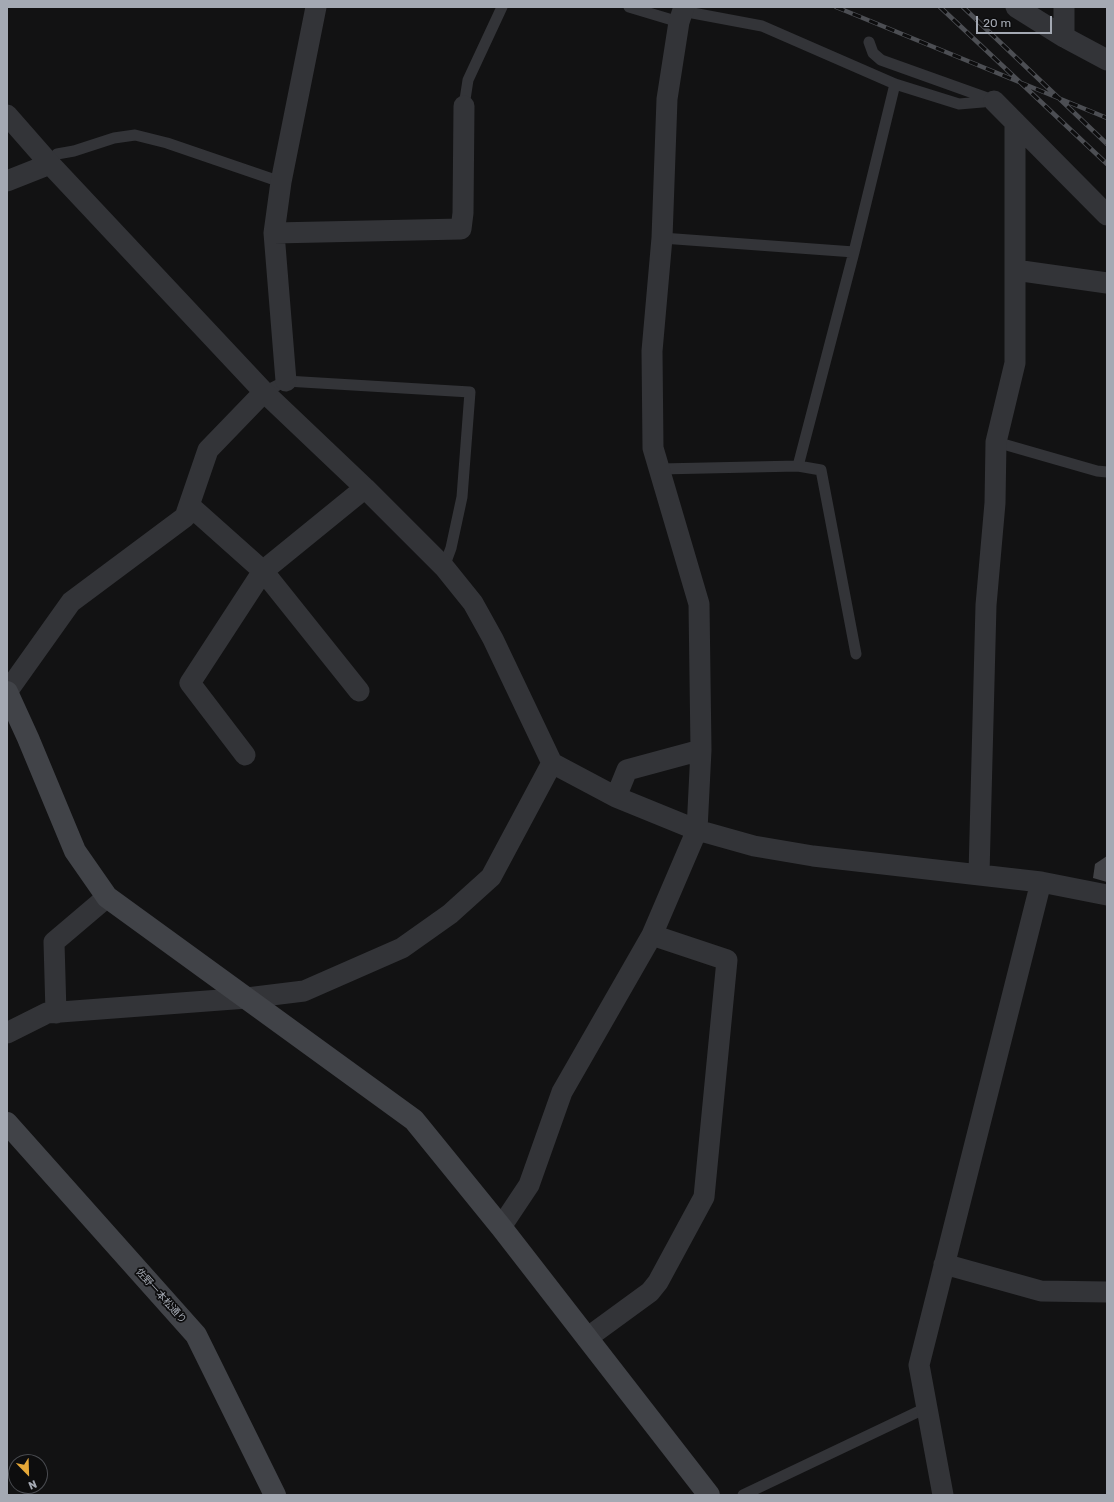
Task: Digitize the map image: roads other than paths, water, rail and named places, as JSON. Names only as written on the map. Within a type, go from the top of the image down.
[{"type":"street","points":[[286,381],[274,233],[281,182],[316,7]]},
{"type":"street","points":[[1016,7],[1064,37],[1107,60]]},
{"type":"street","points":[[1064,7],[1064,37]]},
{"type":"street","points":[[501,1227],[529,1185],[562,1092],[652,935],[697,830],[700,750],[699,604],[653,448],[652,351],[662,238],[667,99],[682,14]]},
{"type":"street","points":[[994,101],[1107,215]]},
{"type":"street","points":[[274,233],[461,229],[464,106]]},
{"type":"street","points":[[7,115],[50,164],[264,392],[365,488],[444,567],[476,610],[493,639],[552,763],[616,797],[697,830],[754,846],[813,856],[1041,882],[1107,895]]},
{"type":"street","points":[[979,874],[985,608],[995,503],[996,442],[1015,363],[1015,123]]},
{"type":"street","points":[[7,181],[50,164]]},
{"type":"street","points":[[1015,270],[1107,283]]},
{"type":"street","points":[[264,392],[208,450],[185,516],[71,602],[7,692],[28,738],[75,851],[107,897],[414,1120],[501,1227],[709,1495]]},
{"type":"street","points":[[245,755],[190,683],[263,571],[365,488]]},
{"type":"street","points":[[189,505],[263,571],[359,691]]},
{"type":"street","points":[[616,797],[627,770],[700,750]]},
{"type":"street","points":[[7,1034],[47,1013],[247,998],[304,991],[402,948],[450,914],[491,877],[552,763]]},
{"type":"street","points":[[944,1495],[919,1365],[1041,882]]},
{"type":"street","points":[[56,1012],[54,942],[107,897]]},
{"type":"street","points":[[588,1338],[650,1292],[658,1282],[704,1197],[727,960],[652,935]]},
{"type":"street","name":"佐野一本松通り","points":[[7,1123],[196,1335],[275,1495]]},
{"type":"street","points":[[944,1264],[1041,1291],[1107,1292]]},
{"type":"lane","points":[[464,106],[468,80],[502,7]]},
{"type":"lane","points":[[629,7],[762,26],[895,84],[959,104],[994,101]]},
{"type":"lane","points":[[869,42],[873,53],[880,60],[994,101]]},
{"type":"lane","points":[[798,466],[854,252],[895,84]]},
{"type":"lane","points":[[50,164],[58,154],[74,151],[114,138],[135,135],[167,143],[281,182]]},
{"type":"lane","points":[[662,238],[854,252]]},
{"type":"lane","points":[[264,392],[286,381],[470,392],[462,497],[451,548],[444,567]]},
{"type":"lane","points":[[996,442],[1097,471],[1107,472]]},
{"type":"lane","points":[[660,469],[798,466],[821,470],[856,654]]},
{"type":"lane","points":[[742,1495],[928,1407]]},
{"type":"railway","points":[[836,7],[1107,118]]},
{"type":"railway","points":[[940,7],[1107,164]]},
{"type":"railway","points":[[963,7],[1107,144]]}]
